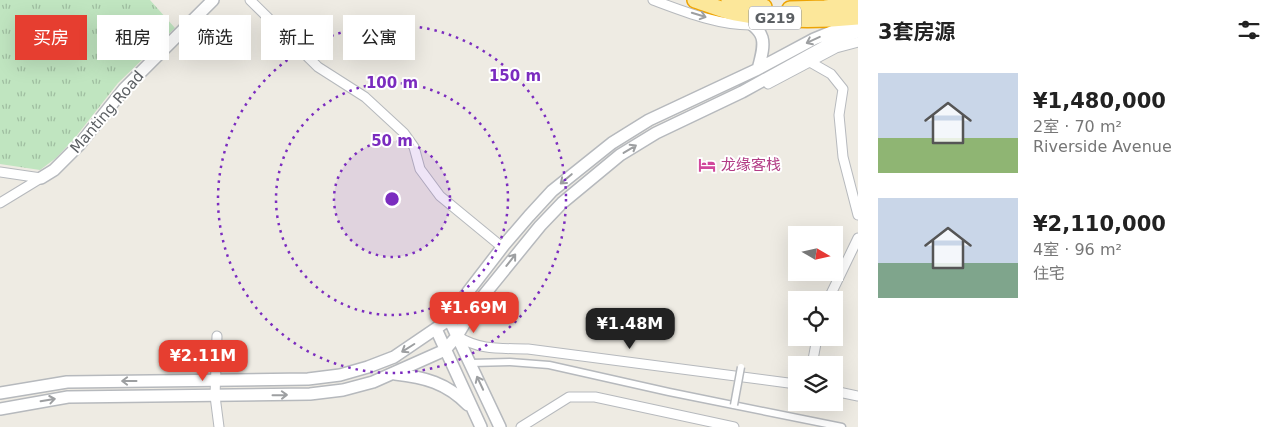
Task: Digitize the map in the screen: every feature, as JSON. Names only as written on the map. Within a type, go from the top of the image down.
[{"type":"highway","name":"G219","points":[[694,0],[731,6],[781,10],[858,4]]},
{"type":"highway","name":"G219","points":[[731,6],[781,19],[837,19],[858,16]]},
{"type":"street","name":"Manting Road","points":[[41,178],[54,170],[75,150],[124,89],[213,0]]},
{"type":"street","points":[[250,0],[318,67],[365,97],[404,132],[414,146],[420,169],[440,196],[502,247]]},
{"type":"street","points":[[653,0],[699,16],[736,26],[756,25]]},
{"type":"street","points":[[731,6],[756,25],[761,34],[764,48],[758,69]]},
{"type":"street","points":[[0,394],[67,382],[308,379],[340,375],[394,357],[436,329],[502,247],[552,191],[612,142],[642,124],[758,69],[814,39],[858,21]]},
{"type":"street","points":[[0,409],[68,397],[310,394],[343,390],[373,382],[445,350],[457,336],[475,306],[516,254],[562,202],[620,155],[656,133],[742,92],[840,38],[858,32]]},
{"type":"street","points":[[742,92],[753,91],[836,48],[858,42]]},
{"type":"street","points":[[810,62],[831,74],[843,89],[839,115],[842,157],[858,215]]},
{"type":"street","points":[[690,100],[697,114]]},
{"type":"street","points":[[0,172],[41,178]]},
{"type":"street","points":[[0,203],[41,178]]},
{"type":"street","points":[[832,291],[858,238]]},
{"type":"street","points":[[448,316],[500,427]]},
{"type":"street","points":[[436,329],[481,427]]},
{"type":"street","points":[[217,336],[215,396],[219,427]]},
{"type":"street","points":[[457,336],[469,344],[484,348],[528,349],[788,383]]},
{"type":"street","points":[[471,363],[510,362],[549,365],[842,427]]},
{"type":"street","points":[[734,405],[741,367]]},
{"type":"street","points":[[393,373],[427,379],[436,383],[460,396],[473,409]]},
{"type":"street","points":[[843,393],[858,396]]},
{"type":"street","points":[[521,427],[569,397],[582,396],[595,397],[728,426]]},
{"type":"green space","points":[[0,0],[150,0],[163,15],[97,15],[97,60],[142,60],[118,83],[74,139],[56,158],[40,170],[0,164]]},
{"type":"green space","points":[[169,21],[175,28],[169,34]]},
{"type":"place","name":"龙缘客栈","points":[[707,165]]}]
